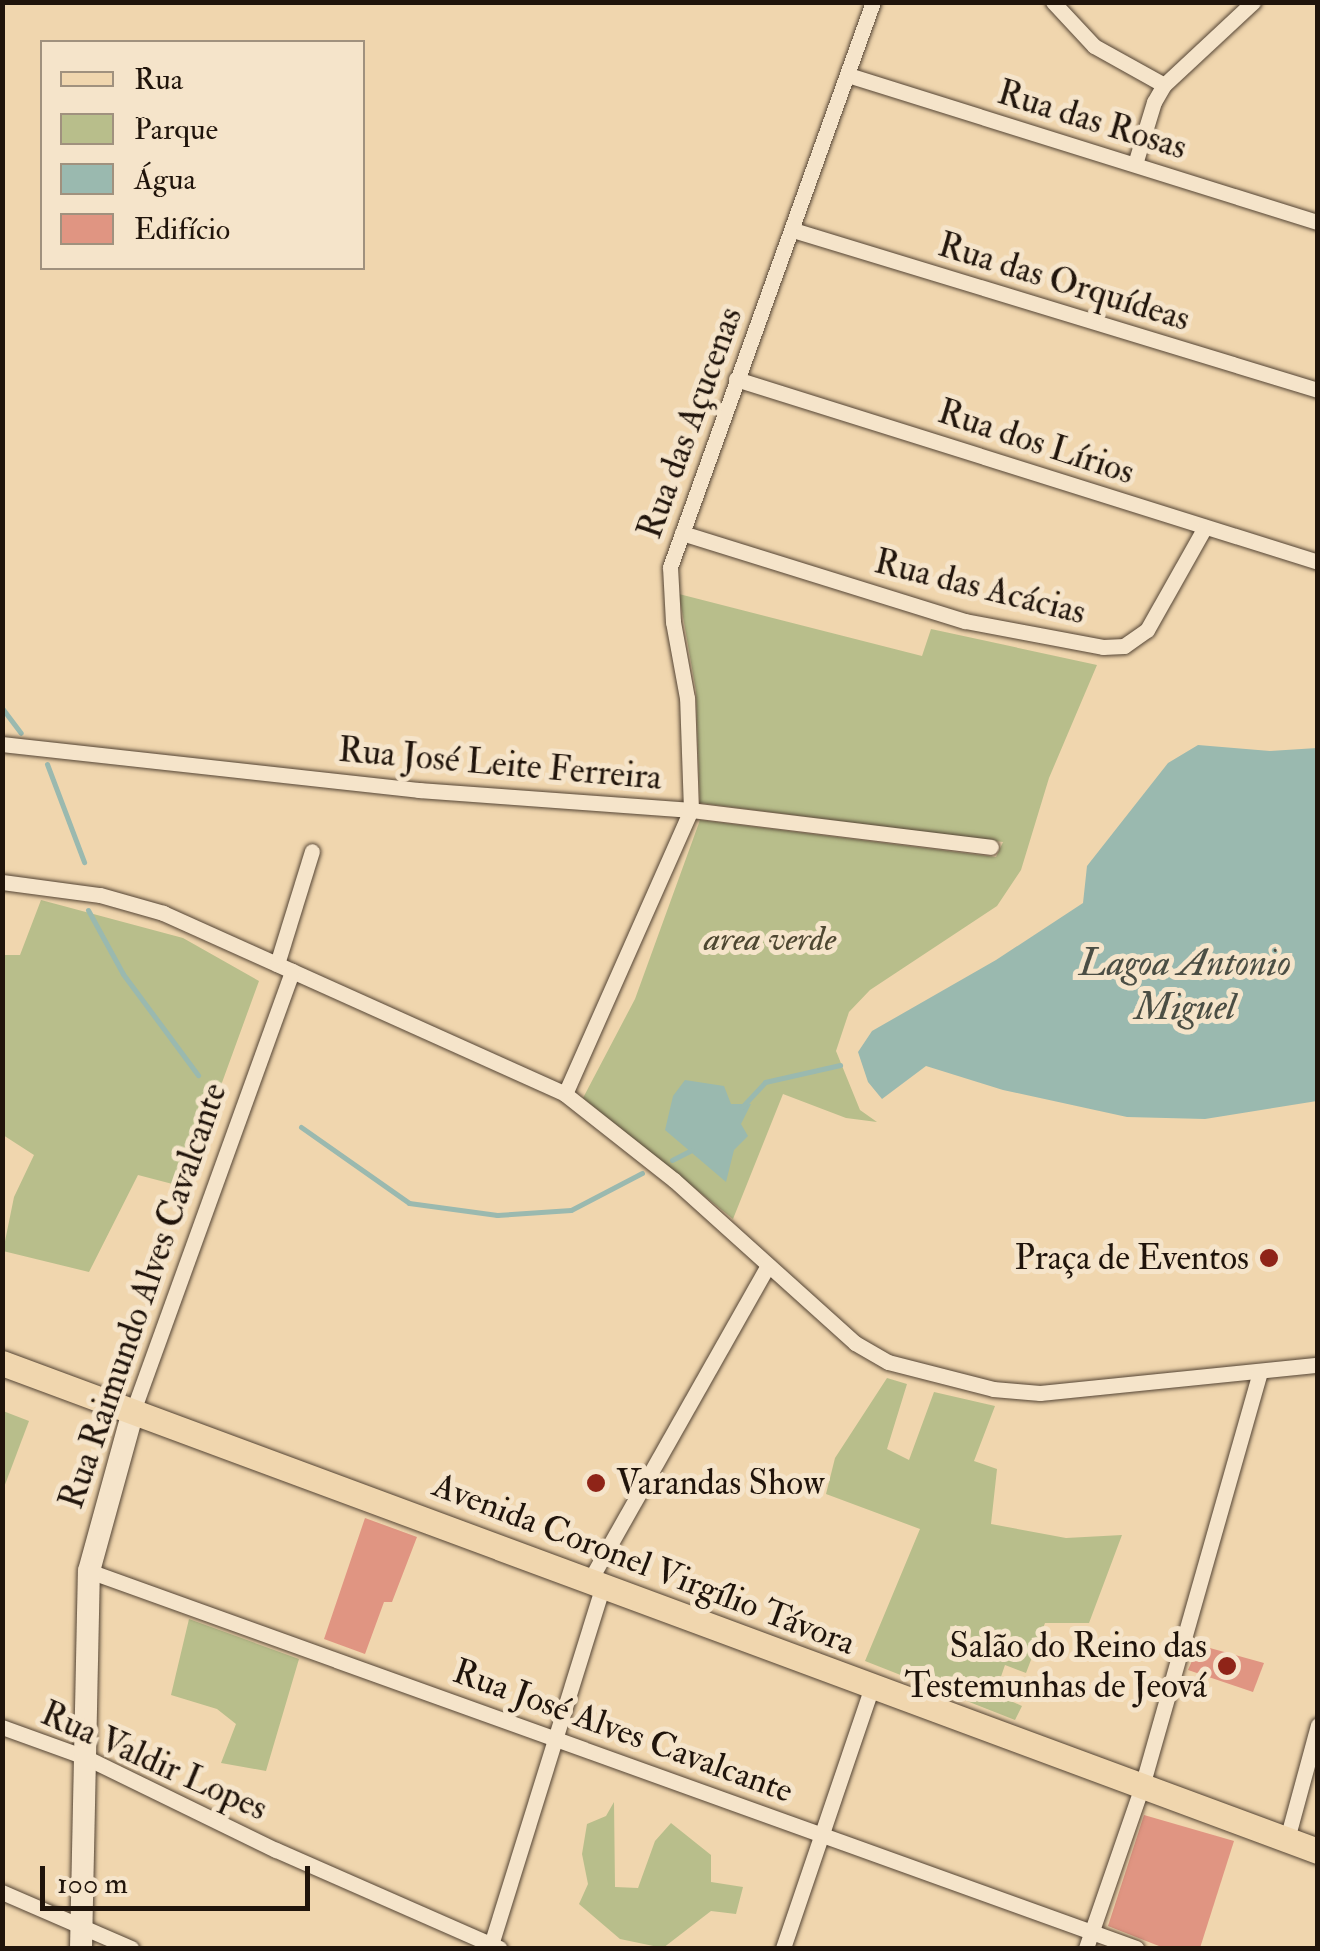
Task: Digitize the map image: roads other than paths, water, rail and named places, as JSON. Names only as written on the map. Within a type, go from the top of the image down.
[{"type":"main road","name":"Avenida Coronel Virgílio Távora","points":[[2,1362],[1318,1851]]},
{"type":"street","name":"Rua das Açucenas","points":[[565,1094],[691,810],[687,698],[670,583],[682,532],[874,2]]},
{"type":"street","points":[[1053,2],[1094,46],[1164,85]]},
{"type":"street","points":[[1135,164],[1154,102],[1164,85],[1254,2]]},
{"type":"street","name":"Rua das Rosas","points":[[848,76],[1318,222]]},
{"type":"street","name":"Rua das Orquídeas","points":[[793,230],[1318,390]]},
{"type":"street","name":"Rua dos Lírios","points":[[736,379],[1318,562]]},
{"type":"street","name":"Rua das Acácias","points":[[682,532],[965,621],[1103,648],[1124,646],[1147,630],[1206,527]]},
{"type":"street","name":"Rua José Leite Ferreira","points":[[2,744],[420,790],[691,810],[991,847]]},
{"type":"street","name":"Rua Raimundo Alves Cavalcante","points":[[80,1938],[89,1572],[134,1410],[285,968],[312,851]]},
{"type":"street","points":[[2,882],[126,901],[565,1094],[674,1180],[855,1343],[888,1362],[936,1378],[1040,1393],[1318,1365]]},
{"type":"street","points":[[493,1947],[596,1583],[768,1266]]},
{"type":"street","points":[[1086,1948],[1142,1786],[1260,1373]]},
{"type":"street","name":"Rua José Alves Cavalcante","points":[[89,1572],[1136,1948]]},
{"type":"street","points":[[783,1948],[872,1687]]},
{"type":"street","points":[[1287,1839],[1318,1725]]},
{"type":"street","name":"Rua Valdir Lopes","points":[[2,1727],[85,1758],[276,1850],[493,1947]]},
{"type":"street","points":[[2,1892],[80,1938],[131,1948]]},
{"type":"water","name":"Lagoa Antonio Miguel","points":[[1198,745],[1270,751],[1317,748],[1317,1101],[1205,1119],[1127,1117],[1003,1090],[926,1066],[882,1099],[868,1082],[858,1052],[872,1031],[996,960],[1083,903],[1087,866],[1168,763]]},
{"type":"water","points":[[685,1080],[724,1086],[731,1104],[751,1104],[741,1124],[748,1136],[734,1150],[726,1182],[665,1130],[673,1096]]},
{"type":"waterway","points":[[2,708],[21,733]]},
{"type":"waterway","points":[[47,764],[84,862]]},
{"type":"waterway","points":[[88,910],[123,974],[198,1075]]},
{"type":"waterway","points":[[741,1108],[765,1082],[840,1065]]},
{"type":"waterway","points":[[301,1127],[409,1203],[497,1215],[571,1210],[642,1173]]},
{"type":"waterway","points":[[672,1160],[692,1150]]},
{"type":"place","name":"Praça de Eventos","points":[[1269,1258]]},
{"type":"place","name":"Varandas Show","points":[[596,1483]]},
{"type":"place","name":"Salão do Reino das Testemunhas de Jeová","points":[[1227,1666]]},
{"type":"park label","name":"area verde","points":[[770,939]]}]
